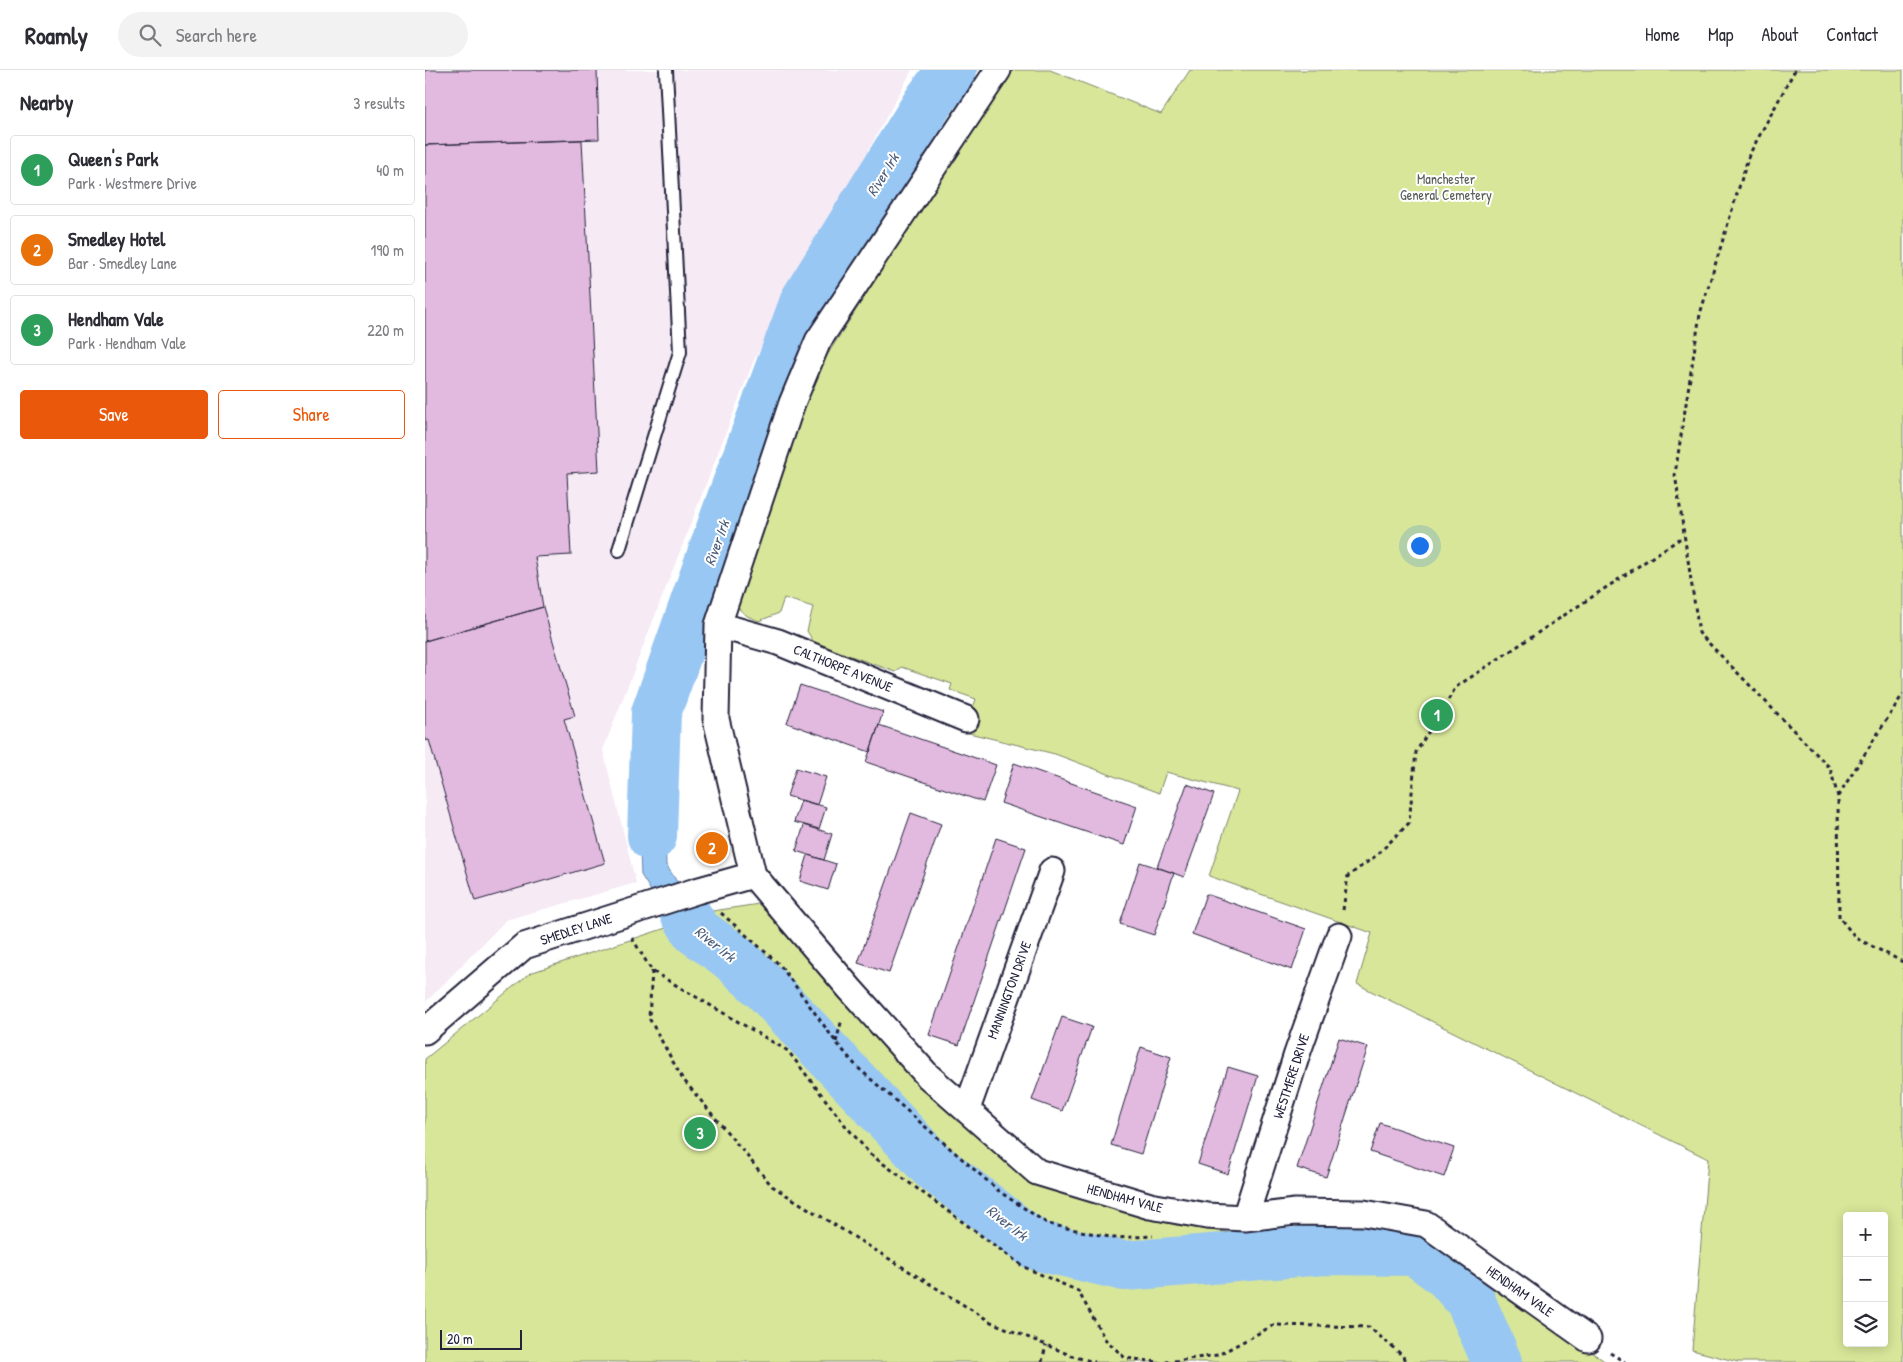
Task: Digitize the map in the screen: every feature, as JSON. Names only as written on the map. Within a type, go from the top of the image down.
[{"type":"street","points":[[753,875],[716,719],[718,625],[792,403],[818,340],[998,70]]},
{"type":"street","name":"CALTHORPE AVENUE","points":[[718,625],[778,642],[966,719]]},
{"type":"street","name":"MANNINGTON DRIVE","points":[[967,1109],[1053,871]]},
{"type":"street","name":"SMEDLEY LANE","points":[[425,1031],[523,946],[696,891],[753,875]]},
{"type":"street","name":"HENDHAM VALE","points":[[753,875],[850,989],[928,1076],[1037,1172],[1150,1206],[1207,1216],[1245,1218],[1295,1212],[1364,1213],[1426,1224],[1588,1339]]},
{"type":"street","name":"WESTMERE DRIVE","points":[[1245,1218],[1297,1054],[1339,936]]},
{"type":"lane","points":[[619,550],[680,352],[666,70]]},
{"type":"path","points":[[1795,70],[1749,155],[1699,314],[1675,474],[1699,633],[1830,768],[1838,797],[1839,917],[1856,938],[1903,962]]},
{"type":"path","points":[[1339,936],[1348,876],[1377,855],[1409,822],[1416,752],[1456,687],[1685,536]]},
{"type":"path","points":[[1838,797],[1903,694]]},
{"type":"path","points":[[619,916],[652,971],[788,1051],[870,1154],[1024,1267],[1078,1291],[1105,1339],[1125,1358],[1159,1362]]},
{"type":"path","points":[[652,971],[649,1018],[681,1078],[772,1186],[991,1322],[1075,1357],[1095,1362]]},
{"type":"path","points":[[1166,1362],[1218,1355],[1274,1325],[1369,1327],[1403,1356],[1405,1362]]},
{"type":"path","points":[[1042,1362],[1047,1345]]},
{"type":"shaded area","points":[[425,70],[912,70],[754,360],[603,750],[636,883],[506,920],[425,1003]]},
{"type":"green space","name":"Manchester General Cemetery","points":[[1010,70],[1050,70],[1161,114],[1190,70],[1903,70],[1903,1362],[1738,1362],[1692,1350],[1708,1159],[1357,984],[1372,933],[1209,876],[1238,791],[1166,772],[1159,793],[1055,754],[965,732],[976,699],[950,690],[952,684],[902,667],[896,672],[814,643],[807,631],[813,607],[784,598],[779,613],[759,621],[742,612],[735,602],[806,388]]},
{"type":"green space","points":[[759,904],[917,1081],[1035,1185],[1176,1225],[1467,1268],[1606,1362],[425,1362],[425,1059],[530,973],[666,928],[706,912]]},
{"type":"water","points":[[636,764],[660,767],[666,865],[709,929],[744,949],[722,965],[690,945],[678,934],[641,875]]},
{"type":"building","points":[[425,70],[597,70],[599,139],[425,145]]},
{"type":"building","points":[[582,140],[599,471],[567,473],[571,555],[535,557],[543,607],[425,641],[425,145]]},
{"type":"building","points":[[543,607],[575,716],[564,719],[605,863],[475,901],[429,740],[425,741],[425,641]]},
{"type":"building","points":[[800,685],[883,712],[870,752],[787,723]]},
{"type":"building","points":[[879,725],[996,765],[983,802],[866,762]]},
{"type":"building","points":[[1014,763],[1137,806],[1124,845],[1001,803]]},
{"type":"building","points":[[796,768],[826,777],[817,805],[787,796]]},
{"type":"building","points":[[1187,784],[1214,794],[1184,877],[1157,867]]},
{"type":"building","points":[[801,800],[826,807],[819,829],[794,822]]},
{"type":"building","points":[[911,813],[941,824],[889,973],[858,963]]},
{"type":"building","points":[[804,825],[832,834],[824,860],[796,851]]},
{"type":"building","points":[[996,838],[1026,848],[959,1045],[929,1035]]},
{"type":"building","points":[[808,855],[836,864],[828,890],[800,881]]},
{"type":"building","points":[[1140,862],[1174,873],[1154,935],[1120,924]]},
{"type":"building","points":[[1206,894],[1306,929],[1292,970],[1192,934]]},
{"type":"building","points":[[1062,1017],[1092,1027],[1062,1111],[1032,1100]]},
{"type":"building","points":[[1339,1038],[1368,1047],[1326,1177],[1297,1168]]},
{"type":"building","points":[[1141,1047],[1171,1057],[1141,1154],[1111,1145]]},
{"type":"building","points":[[1228,1067],[1258,1076],[1228,1174],[1198,1164]]},
{"type":"building","points":[[1380,1123],[1454,1148],[1444,1177],[1370,1152]]},
{"type":"waterway","name":"River Irk","points":[[652,836],[656,713],[731,501],[805,301],[929,101],[952,70]]},
{"type":"waterway","name":"River Irk","points":[[684,911],[696,931],[731,956],[766,988],[932,1165],[1035,1245],[1124,1266],[1324,1250],[1416,1251],[1447,1274],[1470,1300],[1497,1362]]},
{"type":"place","name":"Queen's Park","points":[[1437,715]]},
{"type":"place","name":"Smedley Hotel","points":[[712,848]]},
{"type":"place","name":"Hendham Vale","points":[[700,1133]]}]
